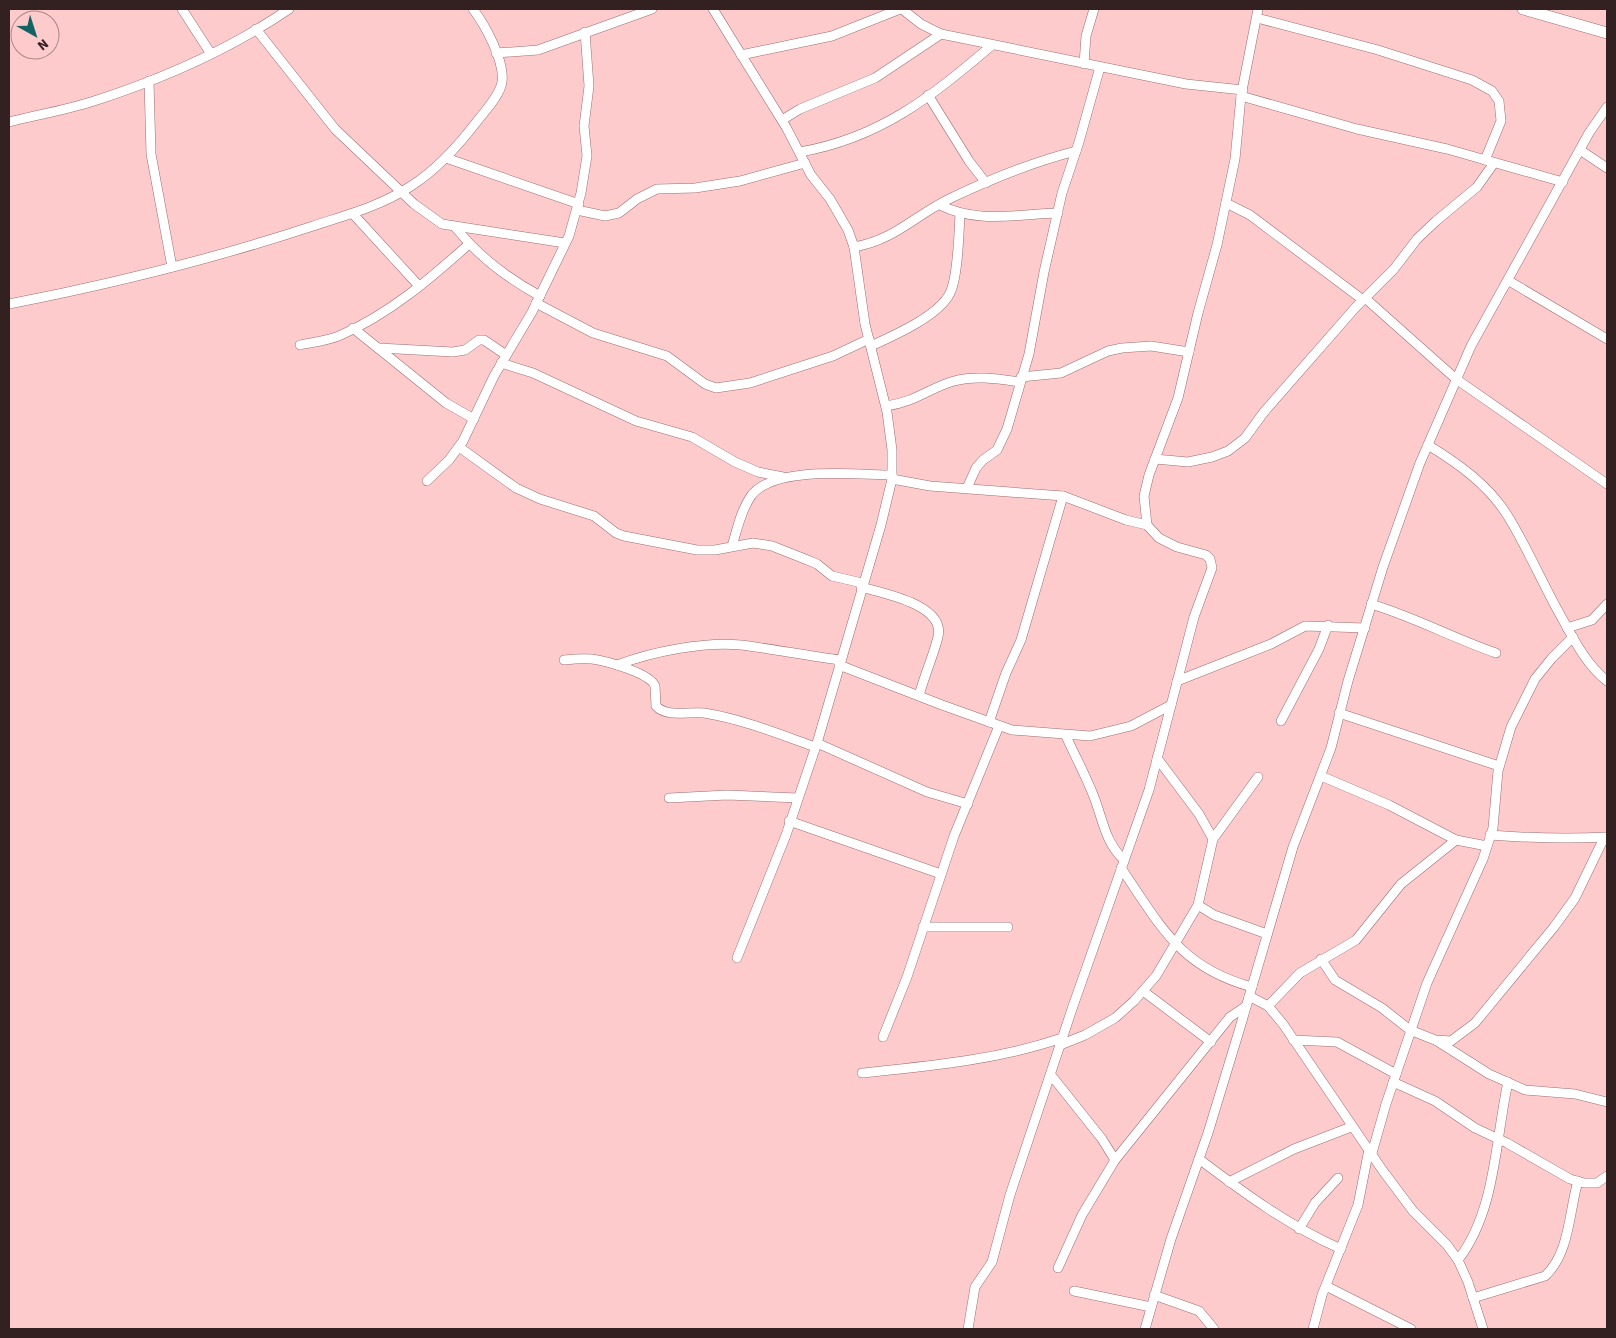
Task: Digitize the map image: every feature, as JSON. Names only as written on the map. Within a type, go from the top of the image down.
[{"type":"main road","points":[[1523,9],[1552,13],[1607,32]]},
{"type":"street","points":[[182,9],[211,54]]},
{"type":"street","points":[[9,122],[92,102],[149,82],[211,54],[289,9]]},
{"type":"street","points":[[9,304],[81,290],[247,248],[353,214],[402,191],[418,181],[456,148],[491,103],[502,83],[500,65],[496,53],[473,9]]},
{"type":"street","points":[[496,53],[538,50],[652,9]]},
{"type":"street","points":[[713,9],[782,120],[811,176],[844,221],[854,247],[870,343],[886,406],[892,450],[892,477],[881,525],[816,745],[789,821],[786,836],[737,958]]},
{"type":"street","points":[[741,55],[832,36],[901,9],[921,24],[941,34],[991,46],[1242,93],[1357,129],[1447,149],[1563,182]]},
{"type":"street","points":[[1084,64],[1086,36],[1094,9]]},
{"type":"street","points":[[1147,525],[1144,496],[1155,459],[1178,398],[1198,312],[1217,245],[1235,159],[1242,93],[1257,13],[1472,80],[1492,91],[1499,101],[1501,121],[1485,160]]},
{"type":"street","points":[[256,29],[335,129],[414,204],[442,224],[456,228],[565,243]]},
{"type":"street","points":[[428,480],[450,460],[459,447],[501,363],[538,299],[565,243],[578,207],[587,156],[584,126],[589,86],[585,32]]},
{"type":"street","points":[[782,120],[875,78],[941,34]]},
{"type":"street","points":[[800,152],[828,147],[863,135],[889,123],[928,96],[991,46]]},
{"type":"street","points":[[967,488],[976,468],[983,460],[998,450],[1002,442],[1029,354],[1044,272],[1058,213],[1100,67]]},
{"type":"street","points":[[149,82],[151,154],[172,267]]},
{"type":"street","points":[[928,96],[968,161],[986,183]]},
{"type":"street","points":[[1145,1329],[1150,1307],[1199,1159],[1293,847],[1321,776],[1372,604],[1402,512],[1428,445],[1471,346],[1509,281],[1580,150],[1607,107]]},
{"type":"street","points":[[1580,150],[1607,168]]},
{"type":"street","points":[[854,247],[870,244],[891,236],[940,204],[986,183],[1042,161],[1076,151]]},
{"type":"street","points":[[446,158],[605,216],[619,213],[637,199],[657,189],[695,188],[740,181],[805,164]]},
{"type":"street","points":[[1155,459],[1188,462],[1212,457],[1228,451],[1239,443],[1364,299],[1394,269],[1417,240],[1436,221],[1477,187],[1494,163]]},
{"type":"street","points":[[1226,203],[1250,214],[1364,299],[1456,379],[1606,482]]},
{"type":"street","points":[[940,204],[960,213],[984,217],[1058,213]]},
{"type":"street","points":[[456,228],[469,244],[538,299],[594,333],[667,356],[705,384],[716,388],[750,383],[833,356],[870,343],[923,318],[947,299],[954,282],[960,213]]},
{"type":"street","points":[[353,214],[419,286]]},
{"type":"street","points":[[300,345],[339,336],[387,310],[469,244]]},
{"type":"street","points":[[1509,281],[1607,339]]},
{"type":"street","points":[[353,328],[446,403],[474,419]]},
{"type":"street","points":[[378,348],[453,352],[465,350],[479,340],[484,340],[506,355]]},
{"type":"street","points":[[886,406],[916,399],[953,381],[966,378],[1021,380],[1061,373],[1108,351],[1122,348],[1151,346],[1190,352]]},
{"type":"street","points":[[501,363],[533,373],[636,421],[692,437],[735,462],[758,472],[783,477]]},
{"type":"street","points":[[1428,445],[1472,475],[1498,502],[1530,555],[1567,628],[1589,663],[1607,681]]},
{"type":"street","points":[[459,447],[516,488],[540,499],[594,516],[616,533],[697,550],[715,550],[753,542],[772,546],[817,564],[832,576],[921,606],[934,617],[939,627],[938,636],[924,674],[919,696]]},
{"type":"street","points":[[732,546],[752,496],[758,489],[783,477],[806,474],[892,477],[930,486],[1063,496],[1126,520],[1147,525],[1159,538],[1177,547],[1202,553],[1211,563],[1177,681],[1149,790],[1061,1041],[1010,1195],[992,1262],[975,1287],[968,1329]]},
{"type":"street","points":[[989,722],[1006,673],[1021,640],[1063,496]]},
{"type":"street","points":[[1372,604],[1403,614],[1460,640],[1496,653]]},
{"type":"street","points":[[1567,628],[1592,620],[1607,604]]},
{"type":"street","points":[[1177,681],[1264,647],[1305,626],[1328,625],[1365,628]]},
{"type":"street","points":[[1280,720],[1319,649],[1328,625]]},
{"type":"street","points":[[1314,1329],[1326,1286],[1358,1205],[1371,1151],[1410,1030],[1427,983],[1487,846],[1499,766],[1511,727],[1535,679],[1573,637]]},
{"type":"street","points":[[617,665],[634,658],[673,650],[724,645],[840,662],[919,696],[999,726],[1012,730],[1066,736],[1090,736],[1130,726],[1171,705]]},
{"type":"street","points":[[564,660],[591,659],[617,665],[654,682],[654,700],[660,710],[665,713],[705,714],[737,720],[816,745],[927,792],[968,804]]},
{"type":"street","points":[[1340,713],[1499,766]]},
{"type":"street","points":[[883,1037],[898,1005],[941,874],[999,726]]},
{"type":"street","points":[[1066,736],[1094,797],[1107,839],[1175,943],[1187,956],[1209,971],[1227,980],[1252,986]]},
{"type":"street","points":[[1157,758],[1199,814],[1213,839]]},
{"type":"street","points":[[1321,776],[1389,805],[1456,840],[1487,846]]},
{"type":"street","points":[[862,1073],[978,1060],[1085,1035],[1115,1018],[1156,976],[1198,905],[1213,839],[1258,777]]},
{"type":"street","points":[[669,798],[727,795],[797,798]]},
{"type":"street","points":[[789,821],[941,874]]},
{"type":"street","points":[[1435,1040],[1451,1041],[1475,1022],[1576,898],[1606,837],[1565,839],[1540,836],[1490,835]]},
{"type":"street","points":[[1268,1006],[1300,973],[1356,940],[1401,884],[1456,840]]},
{"type":"street","points":[[1198,905],[1214,915],[1267,934]]},
{"type":"street","points":[[923,927],[1008,926]]},
{"type":"street","points":[[1321,959],[1335,980],[1382,1008],[1410,1030],[1435,1040],[1488,1074],[1525,1090],[1575,1094],[1607,1102]]},
{"type":"street","points":[[1143,990],[1211,1042]]},
{"type":"street","points":[[1248,996],[1268,1006],[1351,1127],[1371,1151],[1413,1211],[1447,1245],[1458,1260],[1483,1329]]},
{"type":"street","points":[[1058,1268],[1082,1215],[1115,1160],[1230,1017],[1245,1007]]},
{"type":"street","points":[[1293,1040],[1337,1042],[1435,1101],[1475,1128],[1570,1179],[1597,1183],[1607,1176]]},
{"type":"street","points":[[1051,1075],[1102,1139],[1115,1160]]},
{"type":"street","points":[[1458,1260],[1472,1242],[1487,1197],[1508,1082]]},
{"type":"street","points":[[1230,1182],[1294,1149],[1351,1127]]},
{"type":"street","points":[[1199,1159],[1299,1229],[1341,1250]]},
{"type":"street","points":[[1299,1229],[1314,1203],[1338,1178]]},
{"type":"street","points":[[1473,1298],[1545,1276],[1554,1268],[1560,1254],[1578,1181]]},
{"type":"street","points":[[1326,1286],[1411,1329]]},
{"type":"street","points":[[1074,1291],[1150,1307]]},
{"type":"street","points":[[1154,1295],[1199,1312],[1214,1329]]}]
